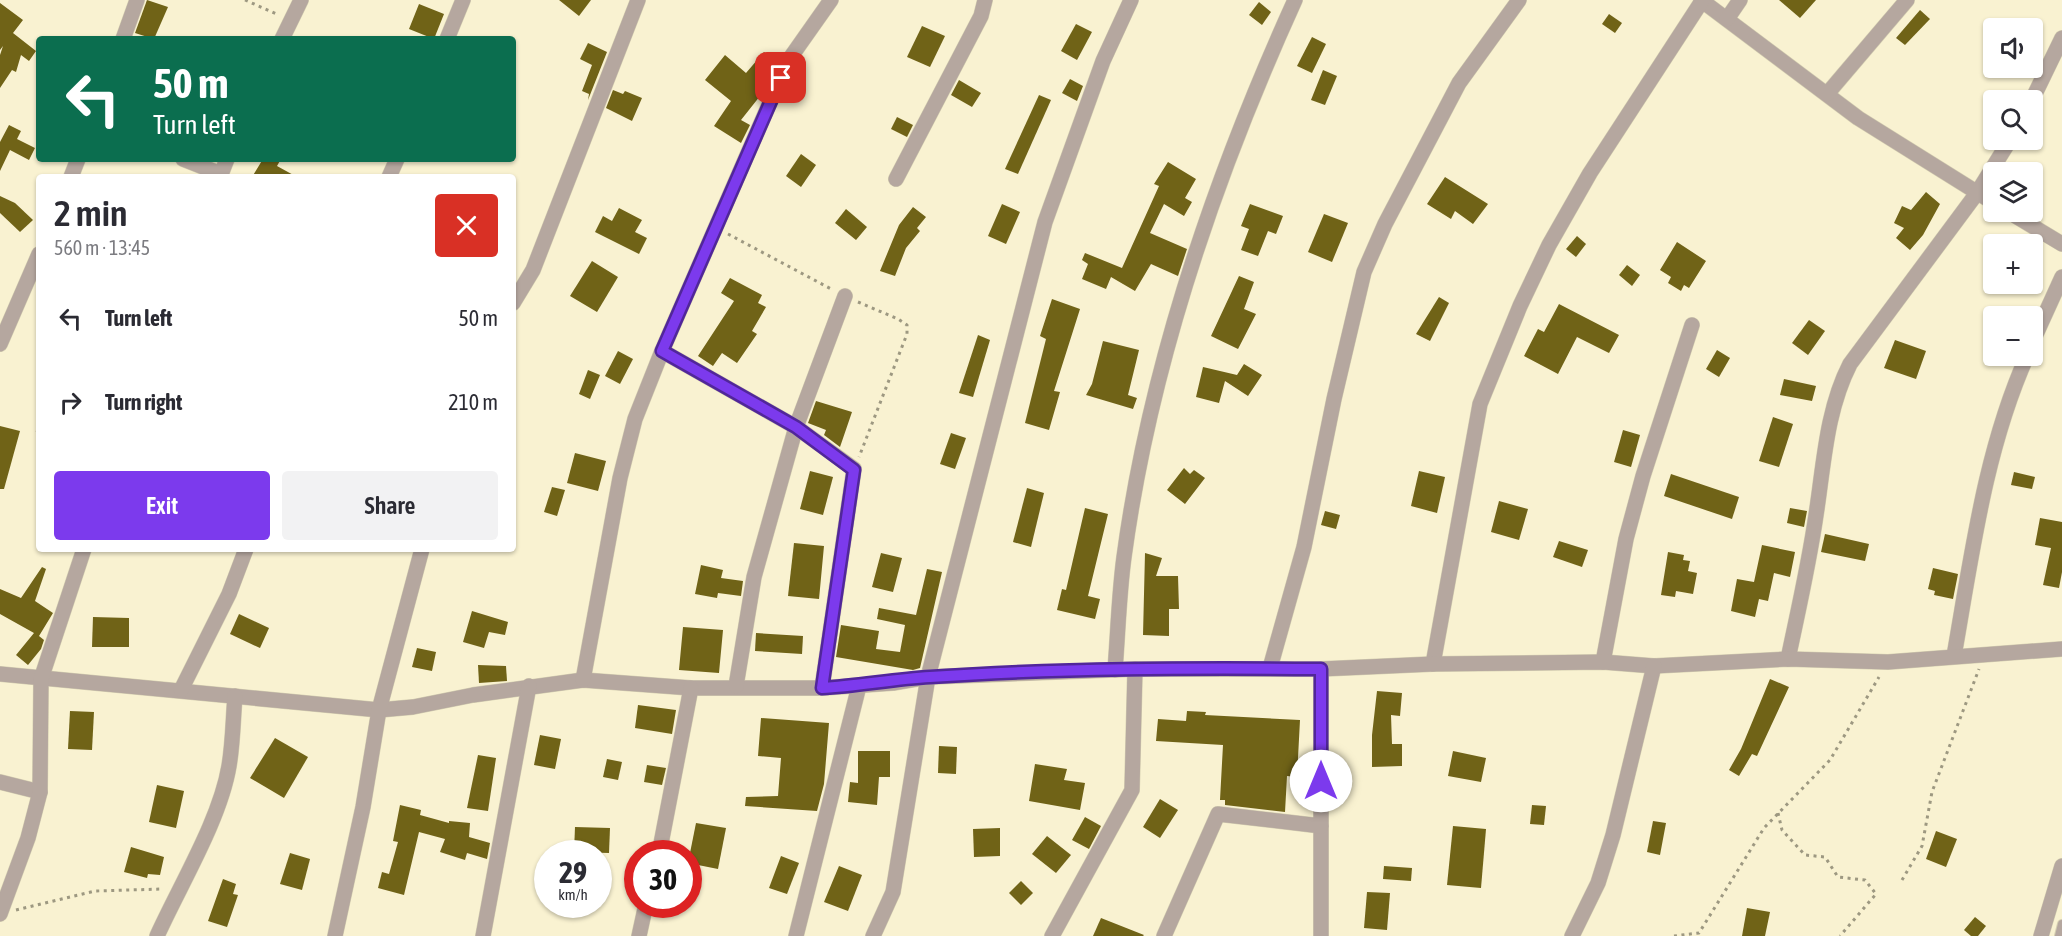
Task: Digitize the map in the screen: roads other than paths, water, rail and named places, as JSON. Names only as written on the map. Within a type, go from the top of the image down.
[{"type":"street","points":[[124,36],[137,0]]},
{"type":"street","points":[[283,36],[301,0]]},
{"type":"street","points":[[448,36],[462,0]]},
{"type":"street","points":[[516,298],[533,270],[638,0]]},
{"type":"street","points":[[583,680],[620,478],[635,419],[662,351],[717,228],[729,193],[788,61],[831,0]]},
{"type":"street","points":[[896,179],[981,16],[985,0]]},
{"type":"street","points":[[873,936],[893,892],[928,677],[1045,222],[1103,61],[1131,0]]},
{"type":"street","points":[[1115,670],[1124,559],[1167,345],[1240,132],[1295,0]]},
{"type":"street","points":[[1270,668],[1304,547],[1334,399],[1364,272],[1385,224],[1459,83],[1519,0]]},
{"type":"street","points":[[1433,664],[1480,404],[1520,306],[1549,245],[1590,173],[1701,0],[1858,118],[1983,196]]},
{"type":"street","points":[[1728,19],[1740,0]]},
{"type":"street","points":[[1827,94],[1907,0]]},
{"type":"street","points":[[2037,90],[2062,38]]},
{"type":"street","points":[[1788,659],[1816,518],[1833,404],[1840,384],[1850,364],[1977,193],[2004,150]]},
{"type":"street","points":[[190,162],[216,174]]},
{"type":"street","points":[[2026,222],[2062,244]]},
{"type":"street","points":[[0,344],[4,323],[36,260]]},
{"type":"street","points":[[2043,319],[2062,277]]},
{"type":"street","points":[[736,686],[754,578],[796,427],[845,296]]},
{"type":"street","points":[[1603,662],[1626,539],[1640,486],[1692,325]]},
{"type":"street","points":[[662,351],[796,427],[854,470],[822,688]]},
{"type":"street","points":[[1954,656],[1984,485],[2011,391],[2022,366]]},
{"type":"street","points":[[5,913],[40,792],[41,679],[83,552]]},
{"type":"street","points":[[181,690],[229,594],[245,552]]},
{"type":"street","points":[[335,936],[363,807],[379,710],[421,552]]},
{"type":"street","points":[[0,674],[379,710],[413,707],[529,686],[583,680],[691,688],[736,686],[822,688],[859,686],[928,677],[1135,669],[1321,669],[1433,664],[1603,662],[1653,666],[1788,659],[1888,662],[2062,650]]},
{"type":"street","points":[[1572,936],[1598,883],[1613,835],[1653,666]]},
{"type":"street","points":[[1052,936],[1132,790],[1135,669]]},
{"type":"street","points":[[1321,669],[1321,936]]},
{"type":"street","points":[[483,936],[529,686]]},
{"type":"street","points":[[796,936],[859,686]]},
{"type":"street","points":[[662,840],[691,688]]},
{"type":"street","points":[[157,936],[213,818],[229,766],[235,696]]},
{"type":"street","points":[[0,782],[40,792]]},
{"type":"street","points":[[1164,936],[1218,814],[1321,826]]},
{"type":"street","points":[[2041,936],[2062,866]]},
{"type":"street","points":[[639,936],[643,918]]},
{"type":"lane","points":[[2059,936],[2062,924]]}]
